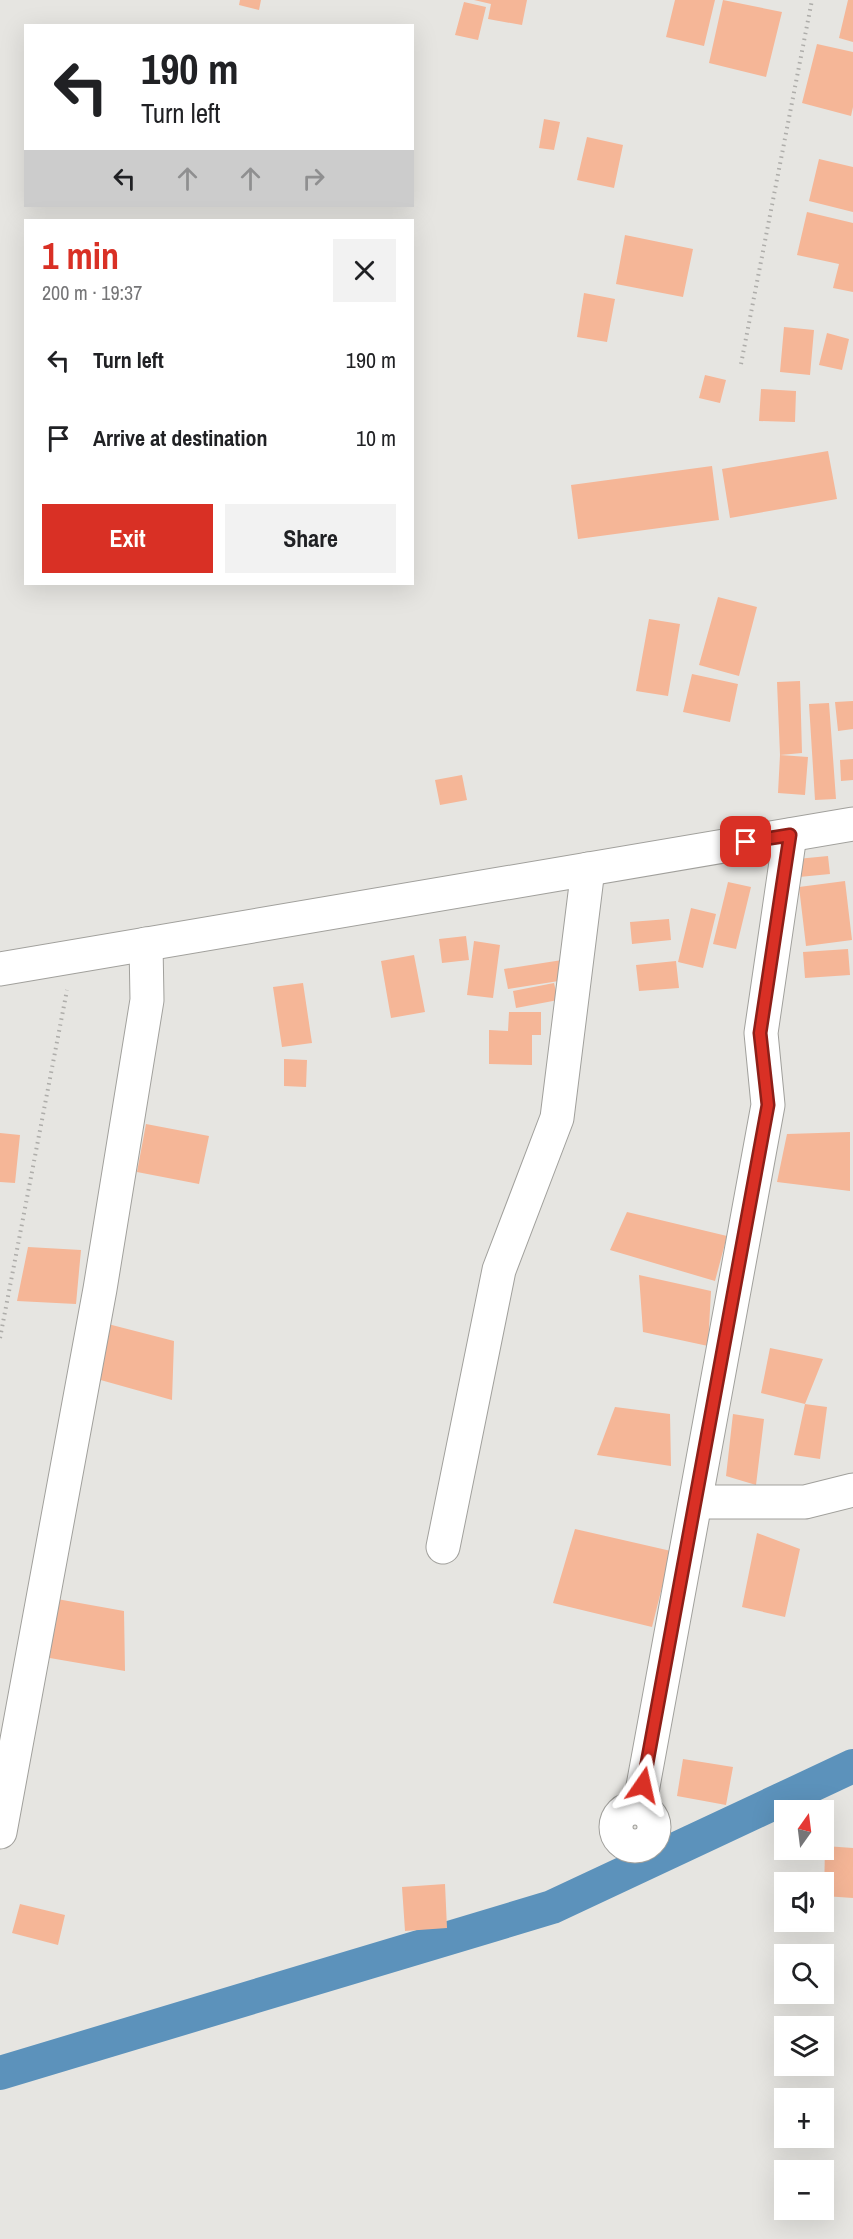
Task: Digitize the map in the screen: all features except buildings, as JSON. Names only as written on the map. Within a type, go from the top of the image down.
[{"type":"street","points":[[0,969],[853,824]]},
{"type":"street","points":[[639,1808],[697,1502],[768,1105],[760,1033],[790,835]]},
{"type":"street","points":[[443,1547],[499,1270],[557,1118],[588,869]]},
{"type":"street","points":[[0,1832],[100,1289],[147,1000],[146,944]]},
{"type":"street","points":[[697,1502],[805,1502],[853,1490]]},
{"type":"path","points":[[741,364],[812,0]]},
{"type":"path","points":[[0,1338],[74,957]]},
{"type":"waterway","points":[[0,2073],[552,1907],[853,1766]]},
{"type":"route","points":[[643,1785],[697,1502],[768,1105],[760,1033],[790,835],[746,842]]}]
